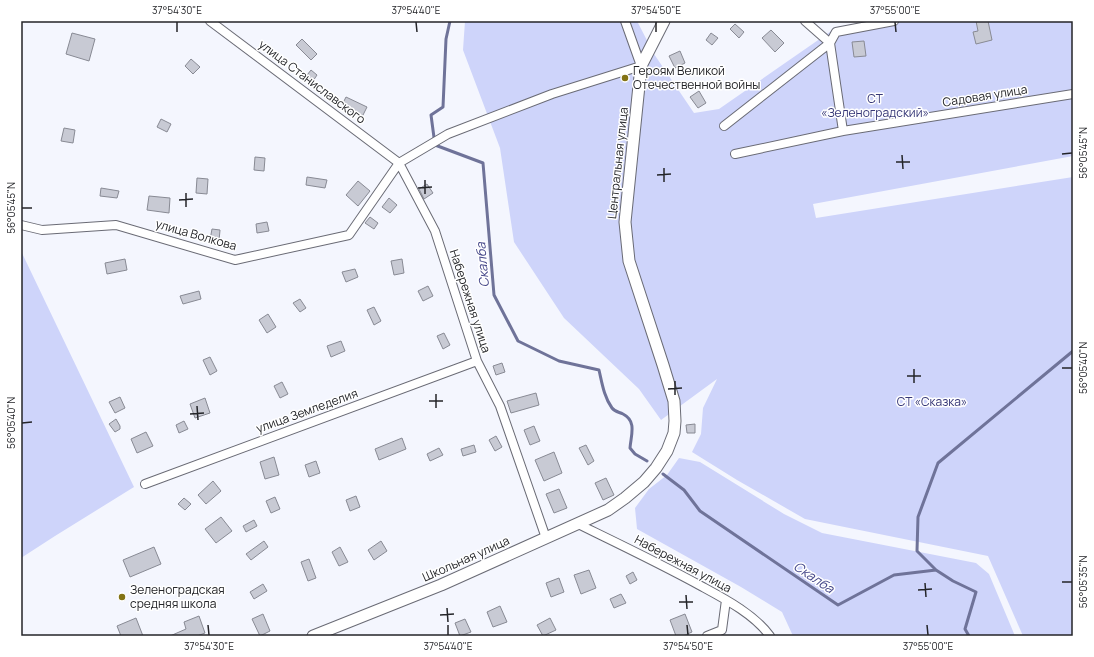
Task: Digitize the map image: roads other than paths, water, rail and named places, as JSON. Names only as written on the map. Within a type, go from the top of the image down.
[{"type":"street","name":"улица Станиславского","points":[[210,21],[220,24],[399,163]]},
{"type":"street","points":[[399,163],[448,134],[552,94],[641,66],[625,21]]},
{"type":"street","name":"Центральная улица","points":[[625,498],[644,482],[656,468],[667,451],[674,433],[675,422],[674,401],[629,261],[625,222],[641,66],[664,21]]},
{"type":"street","points":[[805,21],[830,42],[843,131]]},
{"type":"street","points":[[724,126],[830,42],[836,32],[894,21]]},
{"type":"street","name":"Садовая улица","points":[[735,154],[843,131],[1073,94]]},
{"type":"street","name":"улица Волкова","points":[[21,225],[42,230],[116,225],[235,260],[349,235],[399,163]]},
{"type":"street","name":"Набережная улица","points":[[399,163],[435,231],[477,361],[500,406],[546,538]]},
{"type":"street","name":"улица Земледелия","points":[[145,484],[477,361]]},
{"type":"street","name":"Школьная улица","points":[[313,636],[441,584],[578,524],[608,510],[625,498]]},
{"type":"street","name":"Набережная улица","points":[[578,524],[670,569],[726,600],[763,626],[770,636]]},
{"type":"street","points":[[708,636],[722,630],[726,600]]},
{"type":"waterway","name":"Скалба","points":[[450,21],[446,39],[443,107],[431,115],[435,145],[483,163],[494,295],[518,341],[559,361],[599,370],[609,404],[614,410],[627,417],[632,424],[630,448],[635,454],[647,461]]},
{"type":"waterway","points":[[936,570],[917,551],[918,517],[938,463],[1073,351]]},
{"type":"waterway","name":"Скалба","points":[[663,474],[684,490],[700,511],[838,605],[894,575],[936,570],[953,581],[976,592],[965,629],[969,636]]},
{"type":"place","name":"Героям Великой Отечественной войны","points":[[625,78]]},
{"type":"place","name":"Зеленоградская средняя школа","points":[[122,597]]},
{"type":"park label","name":"СТ «Зеленоградский»","points":[[875,106]]},
{"type":"park label","name":"СТ «Сказка»","points":[[932,402]]}]
